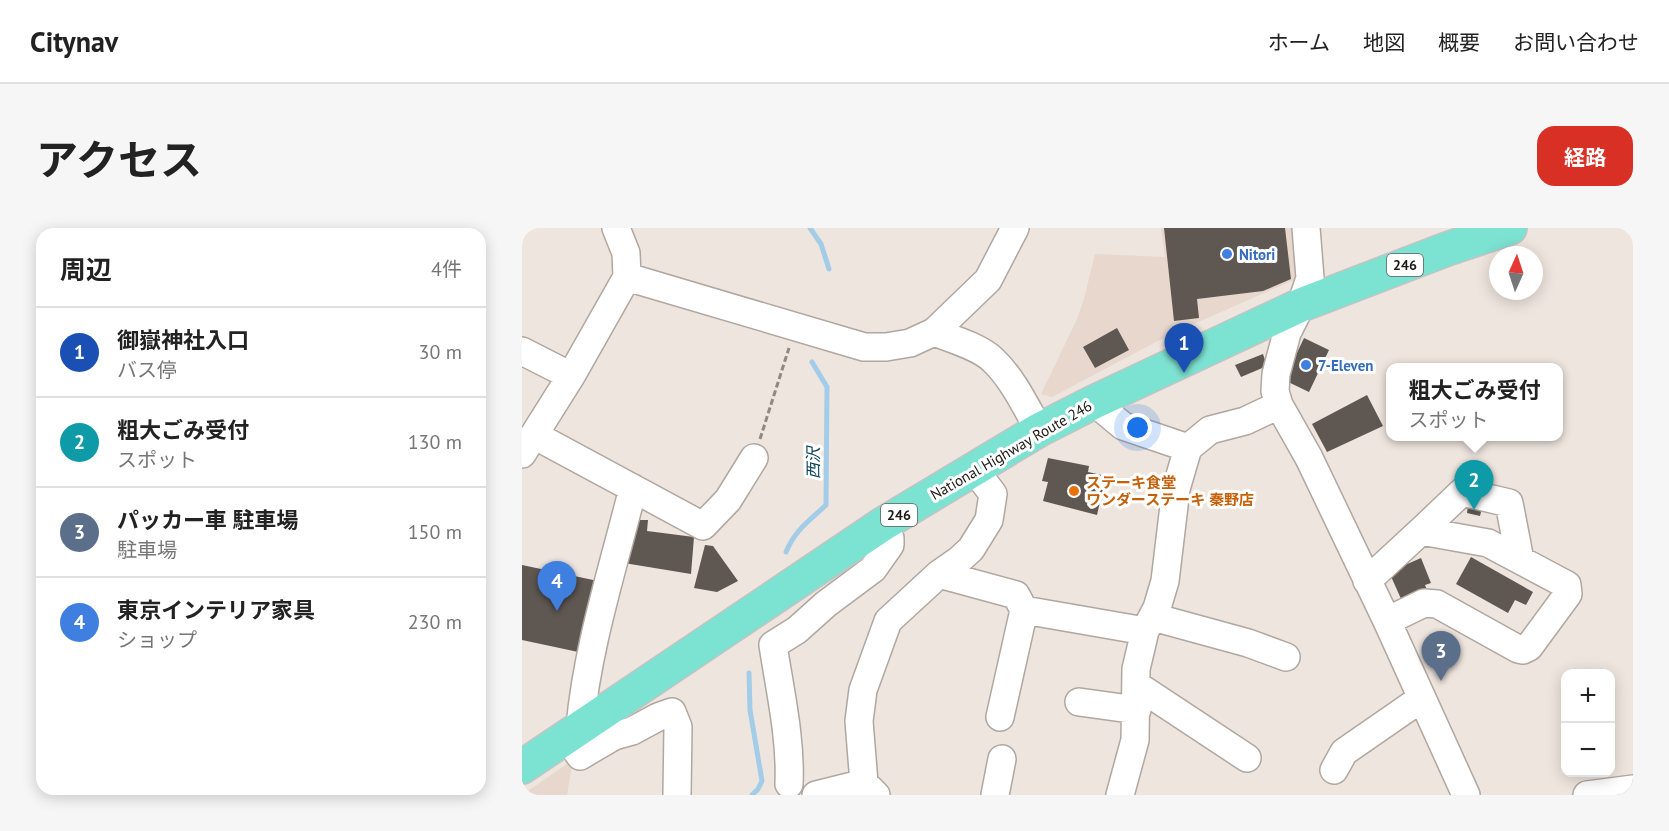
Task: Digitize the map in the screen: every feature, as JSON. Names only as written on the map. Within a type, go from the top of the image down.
[{"type":"highway","name":"National Highway Route 246","points":[[522,767],[884,524],[1039,430],[1301,305],[1447,249],[1510,228]]},
{"type":"street","points":[[616,228],[626,253],[627,277],[528,444],[633,488],[703,526],[728,500],[754,458]]},
{"type":"street","points":[[627,277],[864,347],[886,347],[910,343],[934,332],[988,280],[1014,228]]},
{"type":"street","points":[[1306,228],[1310,278],[1301,305],[1287,333],[1276,374],[1275,391],[1279,405],[1309,458],[1387,621],[1466,795]]},
{"type":"street","points":[[934,332],[992,358],[1006,375],[1039,430]]},
{"type":"street","points":[[522,351],[570,376]]},
{"type":"street","points":[[1094,402],[1123,426],[1188,448]]},
{"type":"street","points":[[1120,795],[1135,740],[1136,669],[1149,624],[1166,581],[1176,489],[1188,448],[1210,430],[1245,421],[1279,405]]},
{"type":"street","points":[[816,795],[870,789],[859,721],[863,690],[888,621],[939,574],[971,549],[988,520],[993,494],[974,469]]},
{"type":"street","points":[[633,488],[596,637],[582,708],[573,732],[580,756],[614,736],[632,731],[672,712],[678,727],[677,795]]},
{"type":"street","points":[[1368,581],[1462,492],[1509,503],[1520,560]]},
{"type":"street","points":[[789,784],[790,765],[786,731],[772,645],[797,630],[826,604],[873,569],[890,545],[890,538],[884,524]]},
{"type":"street","points":[[1387,621],[1424,603],[1437,604],[1518,649],[1529,647],[1568,594],[1567,585],[1488,543],[1421,531]]},
{"type":"street","points":[[939,574],[1016,595],[1024,610],[1000,717]]},
{"type":"street","points":[[1024,610],[1149,624],[1248,643],[1286,657]]},
{"type":"street","points":[[1079,702],[1137,698],[1247,758]]},
{"type":"street","points":[[1332,773],[1344,752],[1422,698]]},
{"type":"street","points":[[995,795],[1002,759]]},
{"type":"street","points":[[1587,795],[1633,789]]},
{"type":"path","points":[[754,458],[788,349],[801,329]]},
{"type":"shaded area","points":[[1161,228],[1297,228],[1299,270],[1296,279],[1169,335],[1052,397],[1041,394],[1077,319],[1095,254],[1165,257]]},
{"type":"shaded area","points":[[573,760],[567,795],[522,795]]},
{"type":"building","name":"Nitori","points":[[1164,228],[1285,228],[1291,279],[1263,291],[1197,299],[1199,318],[1174,321]]},
{"type":"building","points":[[1117,328],[1129,350],[1095,368],[1083,347]]},
{"type":"building","name":"7-Eleven","points":[[1304,338],[1329,350],[1309,392],[1284,380]]},
{"type":"building","points":[[1263,354],[1267,366],[1241,377],[1235,365]]},
{"type":"building","points":[[1367,395],[1383,426],[1327,452],[1312,424]]},
{"type":"building","name":"ステーキ食堂 ワンダーステーキ 秦野店","points":[[1048,458],[1089,466],[1088,472],[1106,476],[1097,515],[1043,501],[1048,482],[1042,481]]},
{"type":"building","points":[[1468,505],[1482,508],[1480,516],[1467,513]]},
{"type":"building","points":[[630,520],[648,520],[647,531],[694,537],[691,574],[624,563]]},
{"type":"building","points":[[705,545],[713,546],[738,581],[717,592],[694,588]]},
{"type":"building","points":[[1471,557],[1533,592],[1526,605],[1515,600],[1508,613],[1456,584]]},
{"type":"building","points":[[1421,558],[1431,583],[1425,585],[1427,590],[1402,601],[1389,572]]},
{"type":"building","points":[[522,565],[598,581],[583,653],[522,640]]},
{"type":"waterway","name":"西沢","points":[[810,228],[821,244],[829,269]]},
{"type":"waterway","name":"西沢","points":[[786,552],[798,532],[826,505],[827,387],[812,362]]},
{"type":"waterway","name":"西沢","points":[[749,673],[750,710],[762,781],[752,795]]},
{"type":"place","name":"Nitori","points":[[1227,254]]},
{"type":"place","name":"7-Eleven","points":[[1306,365]]},
{"type":"place","name":"御嶽神社入口","points":[[1184,373]]},
{"type":"place","name":"ステーキ食堂 ワンダーステーキ 秦野店","points":[[1074,491]]},
{"type":"place","name":"粗大ごみ受付","points":[[1474,510]]},
{"type":"place","name":"東京インテリア家具","points":[[557,611]]},
{"type":"place","name":"パッカー車 駐車場","points":[[1441,681]]}]
